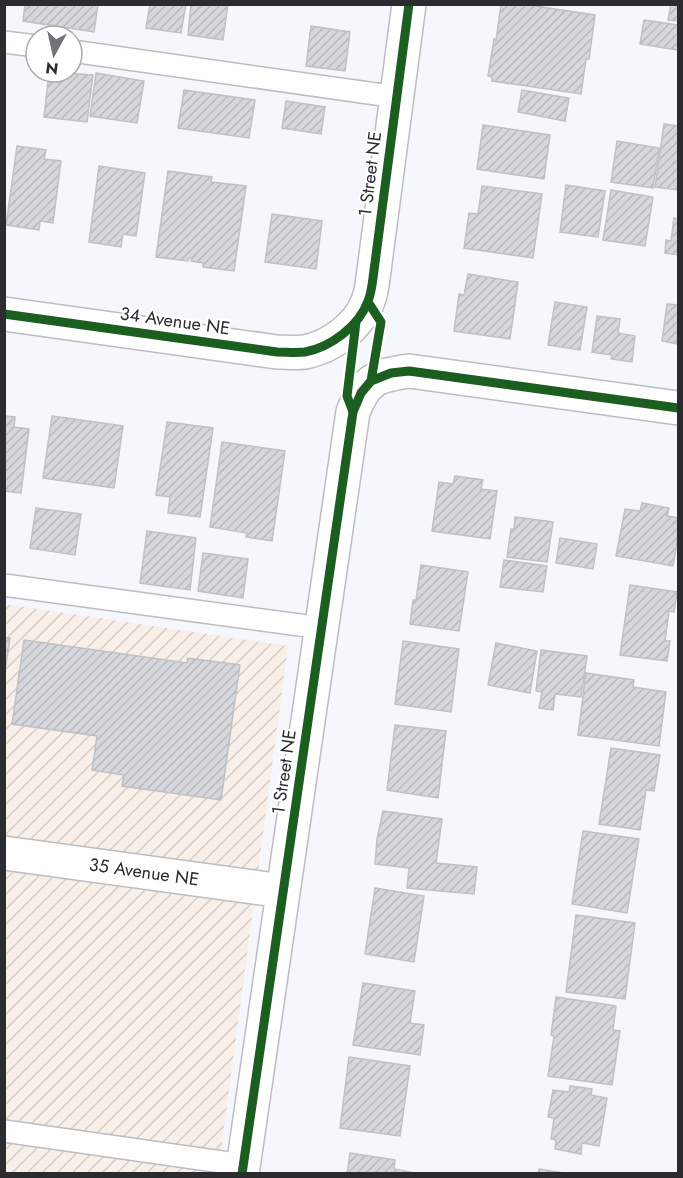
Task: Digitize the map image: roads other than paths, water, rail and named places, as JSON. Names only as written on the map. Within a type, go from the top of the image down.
[{"type":"street","name":"1 Street NE","points":[[339,337],[356,322],[368,302],[374,278],[409,4]]},
{"type":"street","name":"34 Avenue NE","points":[[4,314],[277,352],[304,352],[321,347],[339,337]]},
{"type":"street","name":"1 Street NE","points":[[243,1169],[354,412],[361,393],[371,381],[390,374],[409,371],[678,408]]},
{"type":"street","name":"35 Avenue NE","points":[[4,853],[284,891]]},
{"type":"lane","points":[[4,42],[24,44]]},
{"type":"lane","points":[[84,53],[397,97]]},
{"type":"lane","points":[[4,585],[322,628]]},
{"type":"lane","points":[[4,1131],[243,1169]]}]
